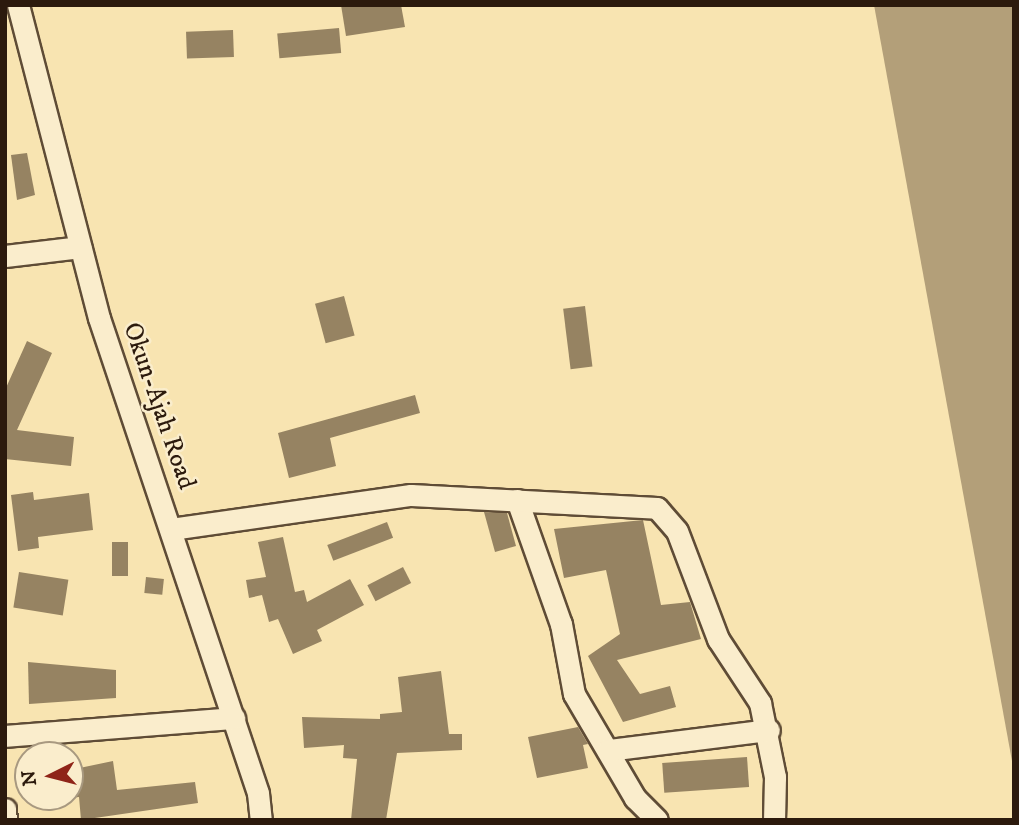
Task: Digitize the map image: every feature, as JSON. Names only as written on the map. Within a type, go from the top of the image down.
[{"type":"street","name":"Okun-Ajah Road","points":[[19,5],[80,247],[233,718],[261,820]]},
{"type":"street","points":[[5,256],[80,247]]},
{"type":"street","points":[[171,529],[411,495],[657,508],[677,531],[718,639],[760,703],[769,730],[774,820]]},
{"type":"street","points":[[517,500],[561,624],[566,672],[635,798],[657,820]]},
{"type":"street","points":[[5,736],[233,718]]},
{"type":"street","points":[[608,750],[769,730]]},
{"type":"street","points":[[5,809],[6,820]]},
{"type":"shaded area","points":[[874,5],[1014,5],[1014,772]]},
{"type":"building","points":[[341,5],[401,5],[405,27],[346,36]]},
{"type":"building","points":[[339,28],[341,53],[279,58],[277,33]]},
{"type":"building","points":[[233,30],[234,57],[187,59],[186,32]]},
{"type":"building","points":[[27,153],[35,195],[17,200],[11,155]]},
{"type":"building","points":[[344,296],[355,336],[326,343],[315,304]]},
{"type":"building","points":[[585,306],[592,367],[571,369],[563,309]]},
{"type":"building","points":[[27,341],[52,353],[17,430],[74,437],[71,466],[5,459],[5,390]]},
{"type":"building","points":[[415,395],[420,413],[330,438],[336,466],[289,478],[278,433]]},
{"type":"building","points":[[33,492],[34,500],[89,493],[93,530],[38,537],[39,548],[18,551],[11,495]]},
{"type":"building","points":[[484,512],[507,513],[516,546],[495,552]]},
{"type":"building","points":[[643,520],[661,605],[690,602],[701,639],[617,660],[640,694],[670,686],[676,707],[623,722],[588,656],[620,634],[606,570],[564,578],[554,529]]},
{"type":"building","points":[[387,522],[393,538],[333,561],[327,545]]},
{"type":"building","points":[[283,537],[295,592],[304,590],[307,602],[350,579],[364,605],[317,630],[322,641],[293,654],[278,619],[269,622],[262,595],[249,598],[246,580],[266,577],[258,542]]},
{"type":"building","points":[[112,542],[128,542],[128,576],[112,576]]},
{"type":"building","points":[[403,567],[411,583],[376,601],[367,585]]},
{"type":"building","points":[[19,572],[68,580],[63,615],[13,608]]},
{"type":"building","points":[[146,577],[164,579],[162,595],[144,593]]},
{"type":"building","points":[[28,662],[116,670],[116,698],[29,704]]},
{"type":"building","points":[[441,671],[449,734],[462,734],[462,750],[397,753],[386,820],[351,820],[357,759],[343,758],[344,745],[304,748],[302,717],[380,719],[380,714],[402,712],[398,677]]},
{"type":"building","points":[[578,727],[588,744],[583,745],[588,768],[537,778],[528,737]]},
{"type":"building","points":[[747,757],[749,787],[664,793],[662,763]]},
{"type":"building","points":[[113,761],[117,790],[195,782],[198,803],[81,820],[80,811],[84,811],[84,767]]}]
